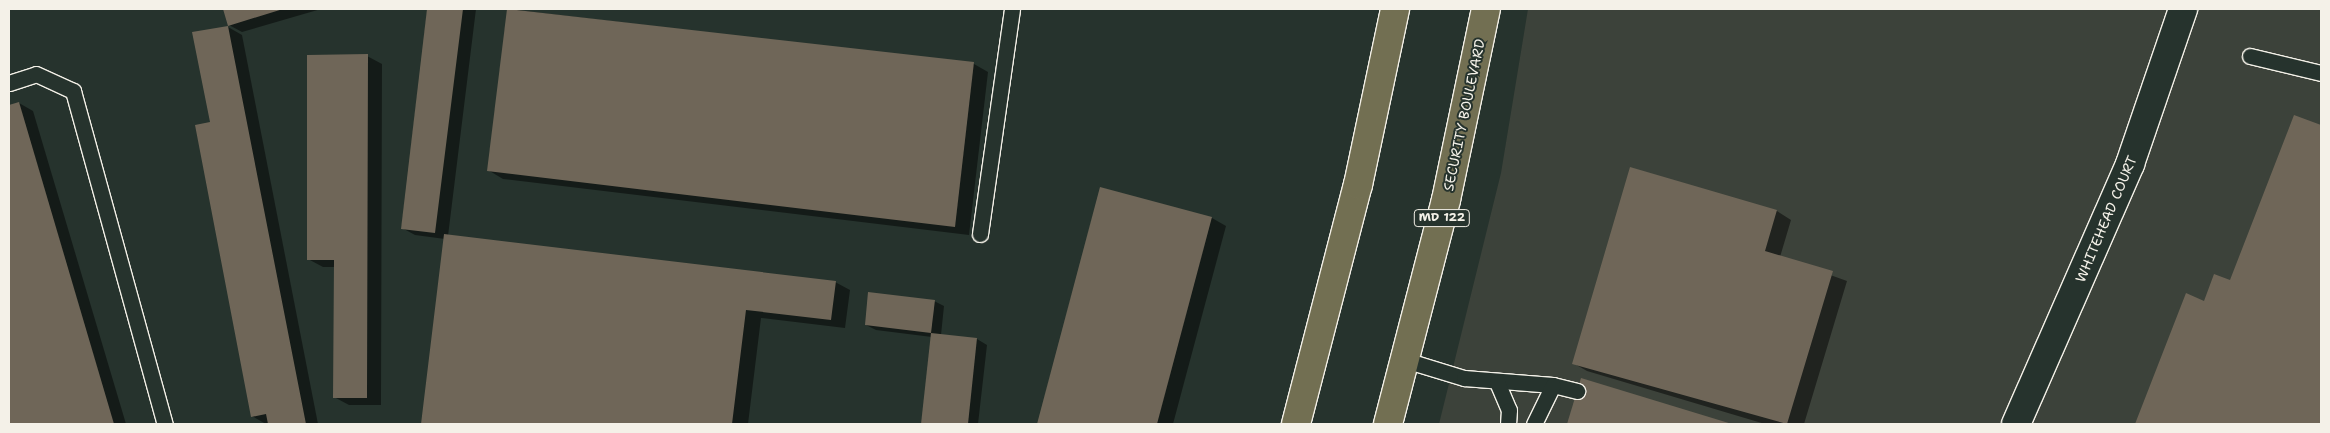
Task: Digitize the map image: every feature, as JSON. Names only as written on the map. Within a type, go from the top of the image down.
[{"type":"main road","points":[[1296,424],[1358,185],[1395,9]]},
{"type":"main road","name":"SECURITY BOULEVARD","points":[[1388,424],[1446,200],[1486,9]]},
{"type":"street","name":"WHITEHEAD COURT","points":[[2016,424],[2130,164],[2183,9]]},
{"type":"lane","points":[[980,234],[1012,9]]},
{"type":"lane","points":[[2250,56],[2321,72]]},
{"type":"lane","points":[[9,82],[36,74],[73,91],[165,424]]},
{"type":"lane","points":[[1405,360],[1497,382],[1553,385],[1577,391]]},
{"type":"lane","points":[[1497,382],[1509,410],[1508,424]]},
{"type":"lane","points":[[1534,424],[1553,385]]},
{"type":"shaded area","points":[[1528,9],[2321,9],[2321,424],[1439,424],[1501,173]]},
{"type":"building","points":[[223,9],[283,9],[228,26]]},
{"type":"building","points":[[427,9],[463,9],[435,233],[401,229]]},
{"type":"building","points":[[507,9],[974,62],[955,227],[487,171]]},
{"type":"building","points":[[228,26],[306,424],[268,424],[266,414],[251,417],[195,125],[210,122],[192,32]]},
{"type":"building","points":[[368,54],[367,398],[333,398],[334,260],[307,260],[307,55]]},
{"type":"building","points":[[19,102],[114,424],[9,424],[9,105]]},
{"type":"building","points":[[2294,115],[2321,125],[2321,424],[2135,424],[2186,293],[2204,301],[2214,274],[2230,280]]},
{"type":"building","points":[[1630,167],[1777,210],[1765,251],[1833,271],[1787,424],[1572,364]]},
{"type":"building","points":[[1100,187],[1212,217],[1157,424],[1037,424]]},
{"type":"building","points":[[444,234],[836,281],[831,320],[746,310],[732,424],[421,424]]},
{"type":"building","points":[[868,292],[935,300],[931,333],[865,325]]},
{"type":"building","points":[[931,333],[977,338],[968,424],[921,424]]},
{"type":"building","points":[[1581,378],[1732,424],[1567,424]]}]
